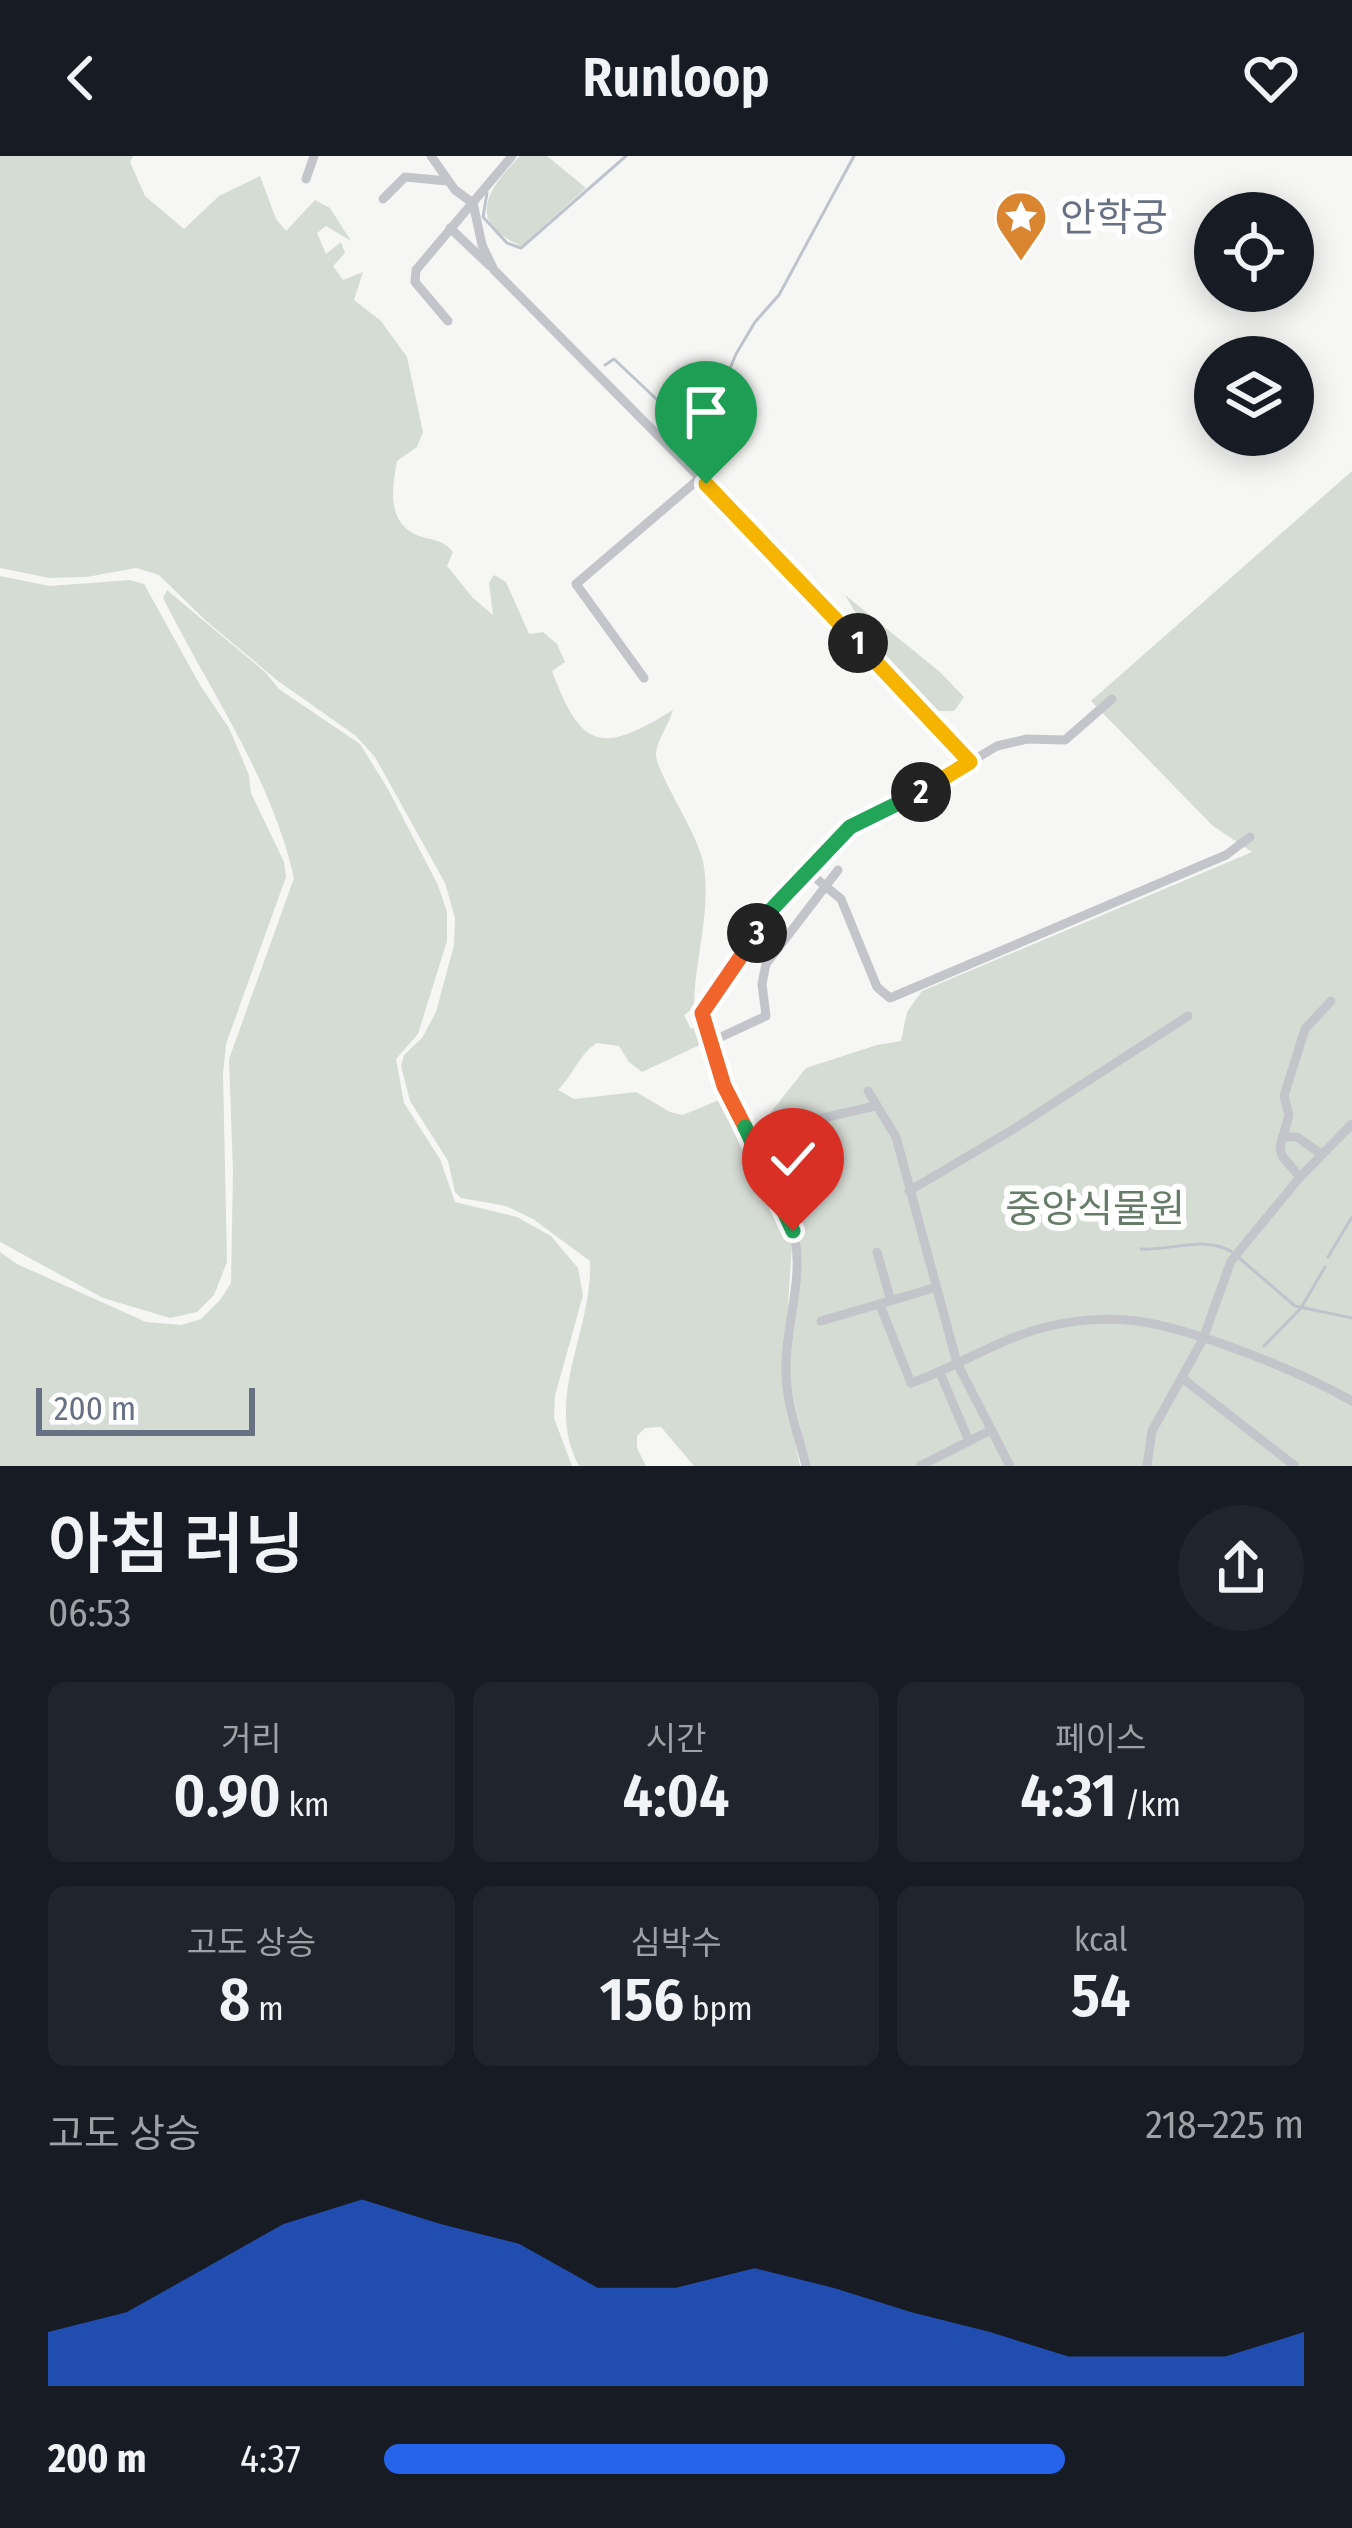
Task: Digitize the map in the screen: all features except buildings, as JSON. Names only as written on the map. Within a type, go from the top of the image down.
[{"type":"street","points":[[306,179],[314,156]]},
{"type":"street","points":[[431,156],[447,181],[473,203],[482,245],[494,270]]},
{"type":"street","points":[[448,321],[424,297],[414,277],[512,156]]},
{"type":"street","points":[[383,199],[405,177],[447,181]]},
{"type":"street","points":[[450,228],[700,478],[970,762]]},
{"type":"street","points":[[644,678],[576,584],[700,478]]},
{"type":"street","points":[[806,1466],[785,1367],[795,1287],[793,1231],[730,1100],[701,1021],[704,1006],[772,909],[850,827],[1014,741],[1065,740],[1112,699]]},
{"type":"street","points":[[807,871],[841,898],[877,987],[890,998],[1226,855],[1250,837]]},
{"type":"street","points":[[708,1043],[766,1016],[762,984],[766,964],[838,870]]},
{"type":"street","points":[[1300,1177],[1282,1156],[1289,1114],[1284,1096],[1298,1045],[1312,1016],[1331,1001]]},
{"type":"street","points":[[909,1191],[1188,1016]]},
{"type":"street","points":[[868,1091],[896,1137],[957,1363],[1010,1466]]},
{"type":"street","points":[[801,1123],[874,1106]]},
{"type":"street","points":[[1147,1466],[1152,1432],[1203,1339],[1231,1262],[1300,1177],[1352,1124]]},
{"type":"street","points":[[1282,1137],[1297,1137],[1321,1154]]},
{"type":"street","points":[[878,1252],[886,1303],[910,1383],[1027,1333],[1069,1323],[1137,1321],[1203,1339],[1307,1378],[1352,1401]]},
{"type":"street","points":[[821,1321],[934,1288]]},
{"type":"street","points":[[940,1373],[969,1441]]},
{"type":"street","points":[[1182,1378],[1295,1466]]},
{"type":"street","points":[[920,1466],[989,1431]]},
{"type":"green space","points":[[0,156],[133,156],[130,162],[145,196],[184,229],[219,196],[260,176],[276,219],[286,231],[315,200],[330,208],[351,241],[326,226],[317,233],[326,254],[341,242],[345,253],[333,266],[343,280],[363,272],[354,300],[381,321],[407,357],[423,432],[417,447],[397,461],[393,494],[401,523],[453,552],[447,566],[493,615],[489,583],[494,575],[506,582],[529,634],[543,632],[557,644],[565,662],[552,671],[585,730],[612,738],[673,710],[656,754],[704,867],[694,1008],[684,1015],[691,1029],[698,1026],[704,1043],[642,1072],[619,1046],[597,1043],[558,1090],[574,1099],[636,1092],[683,1115],[721,1099],[737,1121],[792,1245],[783,1383],[800,1466],[694,1466],[661,1427],[645,1428],[637,1436],[646,1466],[579,1466],[569,1441],[567,1390],[590,1261],[533,1219],[506,1206],[461,1198],[455,1192],[448,1161],[410,1101],[401,1066],[436,1012],[454,945],[455,918],[445,883],[375,757],[356,736],[278,681],[205,620],[159,575],[136,568],[49,578],[0,568]]},
{"type":"green space","points":[[520,156],[547,156],[586,188],[521,246],[492,226],[487,215],[491,192]]},
{"type":"green space","name":"중앙식물원","points":[[1352,471],[1352,1466],[809,1466],[789,1378],[797,1248],[760,1143],[767,1117],[806,1068],[901,1041],[907,1012],[922,991],[1252,852],[1213,826],[1091,701]]},
{"type":"green space","points":[[0,576],[50,586],[130,580],[144,584],[229,728],[249,775],[251,793],[284,862],[286,877],[226,1044],[227,1262],[214,1295],[197,1312],[170,1318],[103,1298],[0,1242]]},
{"type":"green space","points":[[167,590],[279,689],[360,744],[438,885],[447,912],[447,941],[418,1034],[396,1059],[404,1103],[440,1159],[455,1202],[517,1217],[551,1236],[578,1268],[583,1295],[555,1396],[554,1418],[572,1466],[0,1466],[0,1252],[146,1322],[181,1325],[201,1319],[231,1283],[229,1059],[294,878],[255,769],[163,598]]},
{"type":"green space","points":[[845,595],[964,697],[954,711],[934,711],[872,647],[878,638]]},
{"type":"waterway","points":[[487,193],[483,217],[507,243],[521,248],[626,156]]},
{"type":"waterway","points":[[605,365],[614,359],[687,428],[701,429],[707,424],[736,354],[779,295],[854,156]]},
{"type":"waterway","points":[[1328,1257],[1352,1217]]},
{"type":"waterway","points":[[1141,1249],[1200,1244],[1232,1252]]},
{"type":"waterway","points":[[1238,1257],[1295,1306],[1352,1318]]},
{"type":"waterway","points":[[1264,1346],[1301,1308],[1325,1267]]},
{"type":"place","name":"안학궁","points":[[1021,263]]},
{"type":"route","points":[[706,484],[970,762],[845,832],[772,909],[704,1006],[701,1021],[730,1100],[793,1231]]}]
